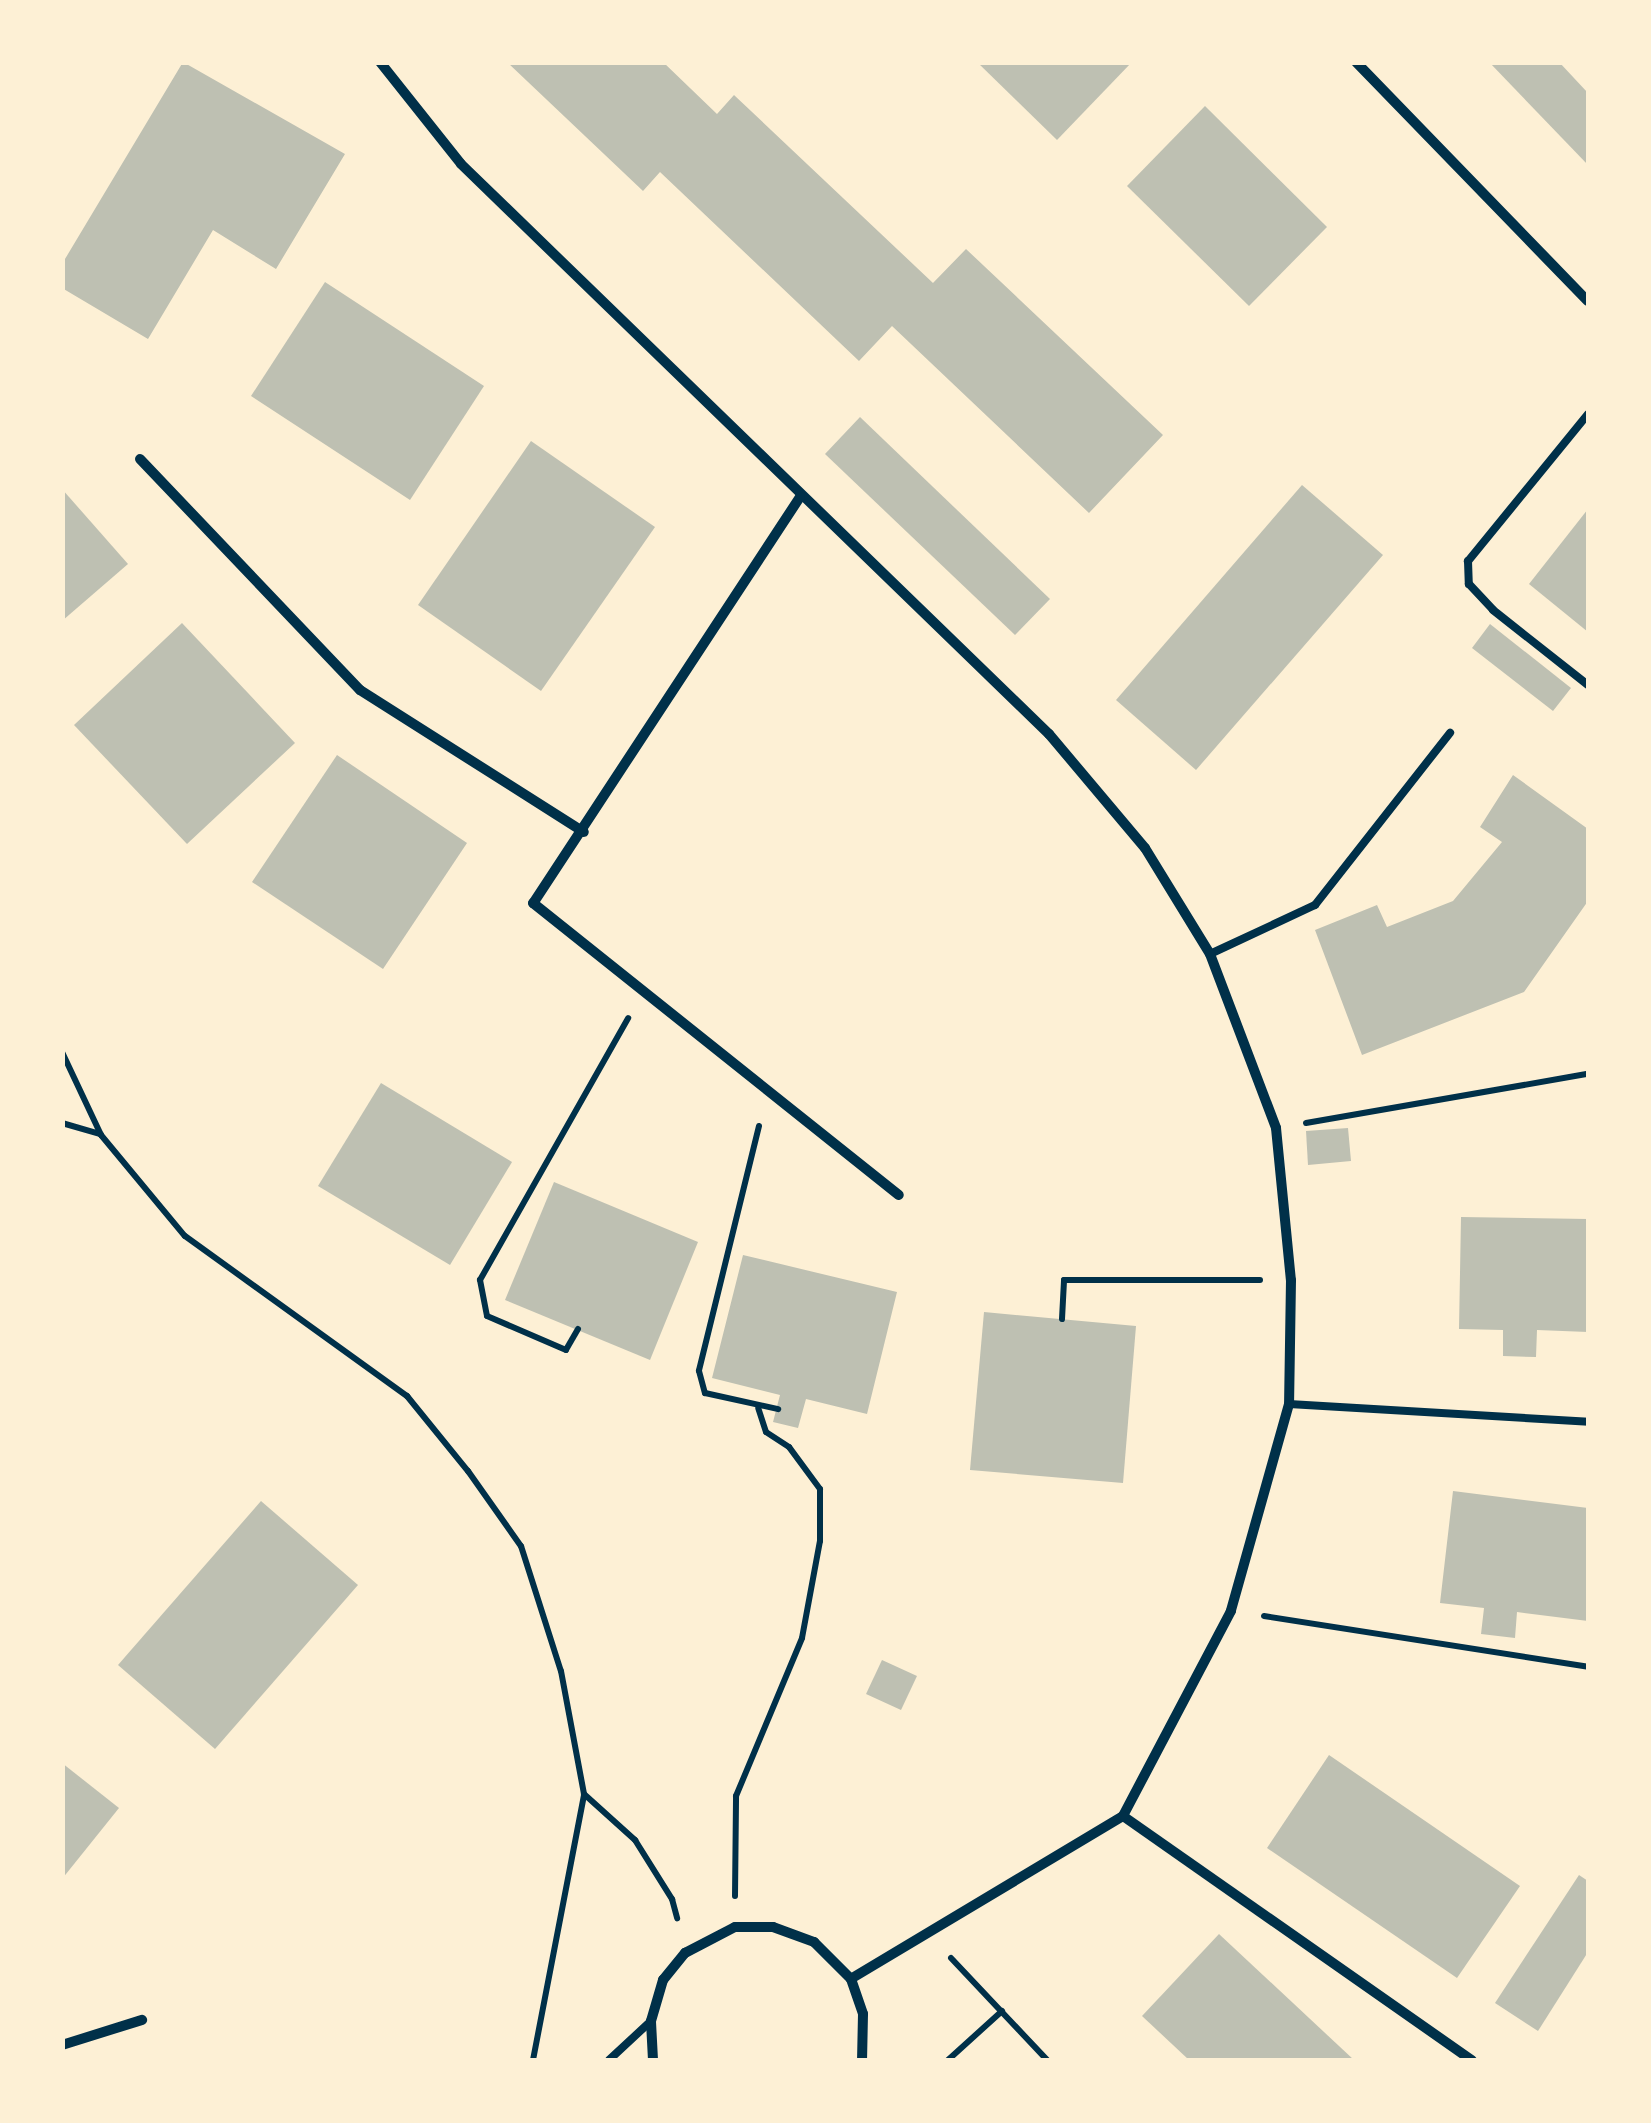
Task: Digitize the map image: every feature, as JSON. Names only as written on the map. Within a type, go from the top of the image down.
[{"type":"street","points":[[380,62],[461,164],[800,496],[932,614],[1050,734],[1145,848],[1210,954],[1276,1128],[1291,1280],[1289,1404],[1231,1611],[1123,1816],[930,1936],[850,1979]]},
{"type":"street","points":[[1356,62],[1588,302]]},
{"type":"street","points":[[140,459],[360,690],[584,832]]},
{"type":"street","points":[[800,496],[584,832],[533,903],[899,1195]]},
{"type":"street","points":[[1123,1816],[1472,2060]]},
{"type":"street","points":[[653,2060],[651,2021],[662,1980],[685,1953],[735,1927],[772,1927],[814,1942],[850,1979],[863,2014],[862,2060]]},
{"type":"street","points":[[62,2045],[142,2020]]},
{"type":"lane","points":[[1588,414],[1468,561],[1469,584],[1494,610],[1588,685]]},
{"type":"lane","points":[[1210,954],[1315,905],[1450,733]]},
{"type":"lane","points":[[1289,1404],[1588,1422]]},
{"type":"lane","points":[[609,2060],[651,2021]]},
{"type":"path","points":[[578,1329],[566,1350],[487,1316],[480,1280],[644,991]]},
{"type":"path","points":[[62,1052],[101,1134],[185,1236],[407,1396],[521,1546],[561,1671],[584,1794],[534,2060]]},
{"type":"path","points":[[1276,1128],[1588,1074]]},
{"type":"path","points":[[767,1091],[698,1371],[705,1393],[758,1408],[778,1409]]},
{"type":"path","points":[[62,1124],[101,1134]]},
{"type":"path","points":[[1062,1319],[1064,1280],[1291,1280]]},
{"type":"path","points":[[735,1927],[736,1796],[802,1638],[820,1541],[820,1490],[789,1448],[766,1432],[758,1408]]},
{"type":"path","points":[[1231,1611],[1588,1667]]},
{"type":"path","points":[[584,1794],[644,1854],[672,1899],[685,1953]]},
{"type":"path","points":[[930,1936],[1048,2060]]},
{"type":"path","points":[[948,2060],[1002,2011]]},
{"type":"building","points":[[183,62],[345,154],[276,269],[213,230],[148,339],[62,288],[62,264]]},
{"type":"building","points":[[507,62],[663,62],[717,114],[734,95],[933,283],[966,249],[1163,435],[1089,513],[892,326],[859,361],[660,172],[643,191]]},
{"type":"building","points":[[977,62],[1132,62],[1057,140]]},
{"type":"building","points":[[1489,62],[1559,62],[1588,93],[1588,165]]},
{"type":"building","points":[[1205,106],[1327,227],[1249,306],[1127,186]]},
{"type":"building","points":[[325,282],[484,386],[410,500],[251,396]]},
{"type":"building","points":[[860,417],[1050,599],[1015,635],[825,454]]},
{"type":"building","points":[[531,441],[655,527],[541,691],[418,605]]},
{"type":"building","points":[[1302,485],[1383,555],[1196,770],[1116,700]]},
{"type":"building","points":[[62,489],[128,564],[62,621]]},
{"type":"building","points":[[1588,509],[1588,632],[1529,584]]},
{"type":"building","points":[[182,623],[295,743],[187,844],[74,725]]},
{"type":"building","points":[[1490,624],[1571,688],[1553,711],[1472,648]]},
{"type":"building","points":[[337,755],[467,843],[383,969],[252,882]]},
{"type":"building","points":[[1513,775],[1588,829],[1588,901],[1524,992],[1362,1055],[1315,930],[1377,905],[1387,927],[1453,901],[1502,842],[1480,827]]},
{"type":"building","points":[[381,1083],[512,1162],[450,1265],[318,1186]]},
{"type":"building","points":[[1348,1128],[1351,1161],[1308,1165],[1306,1131]]},
{"type":"building","points":[[554,1182],[698,1242],[650,1360],[505,1300]]},
{"type":"building","points":[[1461,1217],[1588,1219],[1588,1332],[1537,1330],[1536,1357],[1503,1356],[1503,1330],[1459,1329]]},
{"type":"building","points":[[743,1255],[897,1292],[867,1414],[806,1399],[798,1428],[773,1422],[780,1395],[712,1378]]},
{"type":"building","points":[[984,1312],[1136,1326],[1123,1483],[970,1470]]},
{"type":"building","points":[[1453,1491],[1588,1508],[1588,1621],[1517,1612],[1515,1638],[1481,1634],[1484,1608],[1440,1603]]},
{"type":"building","points":[[261,1501],[358,1585],[215,1749],[118,1665]]},
{"type":"building","points":[[882,1660],[917,1676],[901,1710],[866,1694]]},
{"type":"building","points":[[1329,1755],[1520,1886],[1457,1978],[1267,1848]]},
{"type":"building","points":[[62,1763],[119,1808],[62,1879]]},
{"type":"building","points":[[1579,1875],[1588,1881],[1588,1952],[1538,2031],[1495,2003]]},
{"type":"building","points":[[1219,1934],[1354,2060],[1189,2060],[1142,2016]]}]
